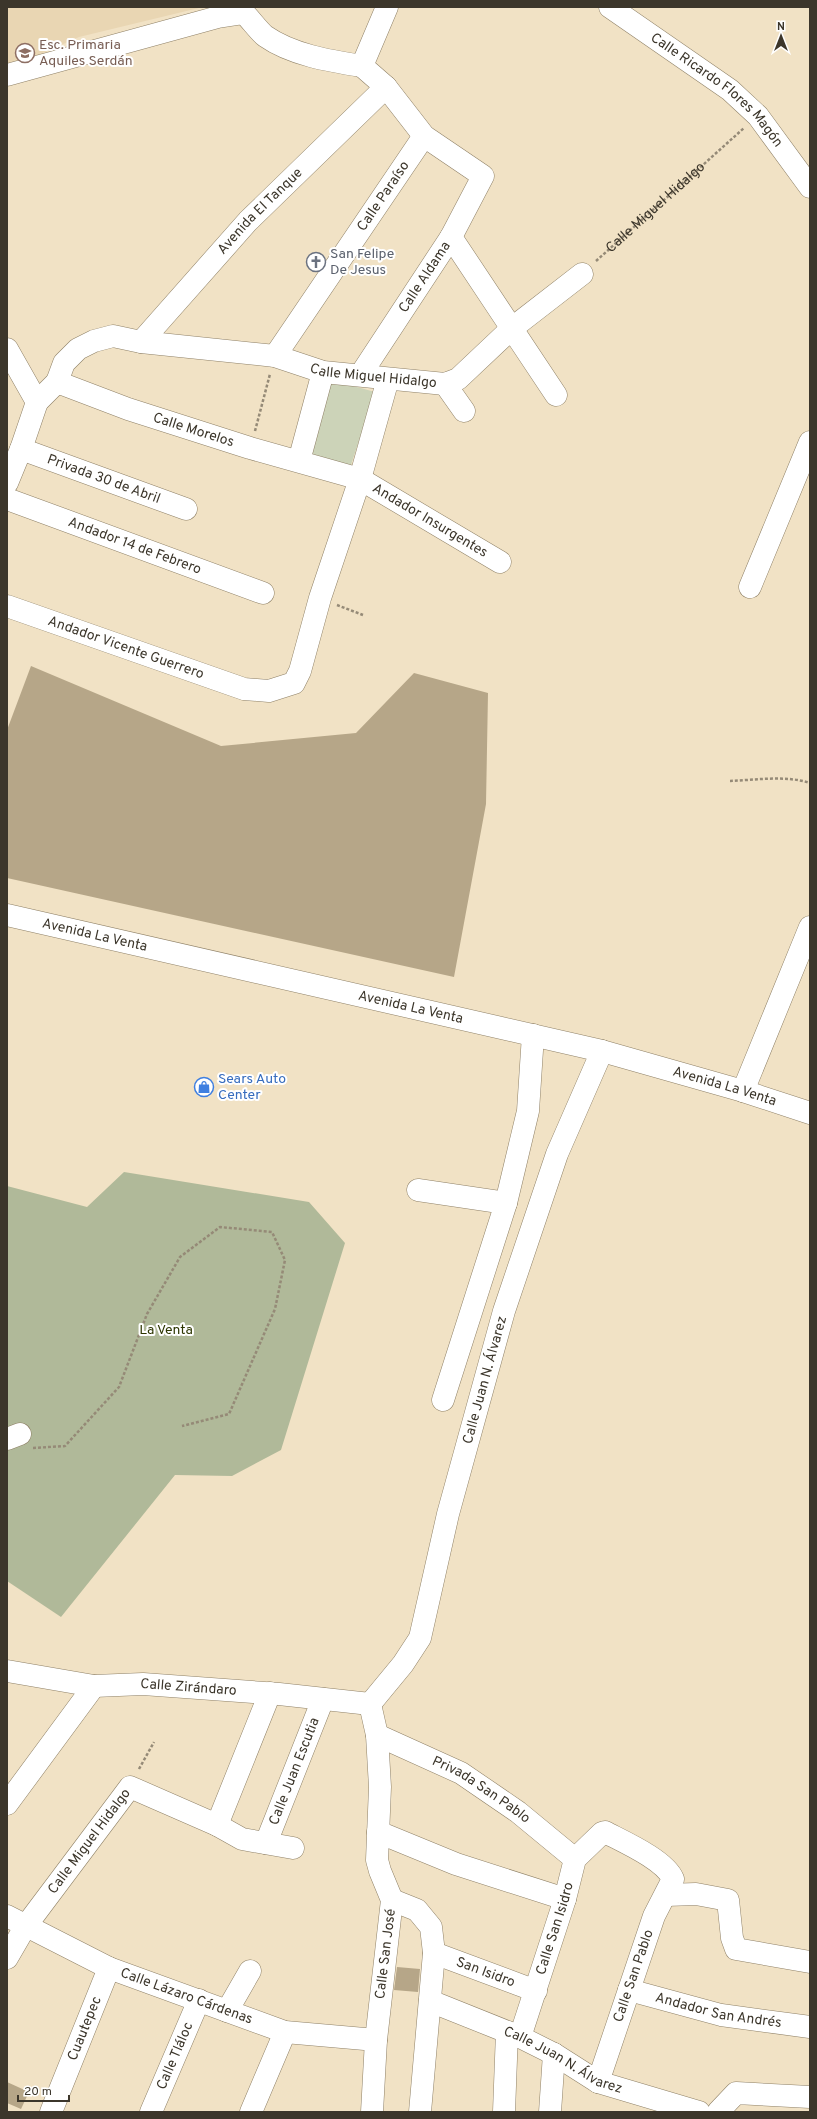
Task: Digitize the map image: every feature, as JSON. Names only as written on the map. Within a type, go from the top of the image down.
[{"type":"street","points":[[362,66],[388,7]]},
{"type":"street","name":"Calle Ricardo Flores Magón","points":[[610,7],[730,90],[758,116],[810,187]]},
{"type":"street","points":[[7,75],[247,10],[265,35],[284,46],[333,62],[362,66],[386,87],[424,136]]},
{"type":"street","name":"Avenida El Tanque","points":[[142,342],[248,221],[386,87]]},
{"type":"street","name":"Calle Aldama","points":[[361,374],[451,237],[482,176],[424,136]]},
{"type":"street","name":"Calle Paraíso","points":[[275,356],[424,136]]},
{"type":"street","points":[[451,237],[556,394]]},
{"type":"street","name":"Calle Miguel Hidalgo","points":[[57,382],[64,363],[78,349],[94,341],[113,336],[142,342],[275,356],[323,372],[361,374],[388,379],[445,384],[458,379],[512,329],[582,274]]},
{"type":"street","points":[[7,348],[37,402]]},
{"type":"street","points":[[299,461],[323,372]]},
{"type":"street","points":[[318,606],[360,480],[388,379]]},
{"type":"street","points":[[7,483],[21,449],[37,402],[57,382]]},
{"type":"street","name":"Calle Morelos","points":[[57,382],[128,409],[250,448],[299,461],[360,480]]},
{"type":"street","points":[[445,384],[464,411]]},
{"type":"street","points":[[750,587],[810,442]]},
{"type":"street","name":"Privada 30 de Abril","points":[[21,449],[186,509]]},
{"type":"street","name":"Andador Insurgentes","points":[[360,480],[500,562]]},
{"type":"street","name":"Andador 14 de Febrero","points":[[7,499],[263,593]]},
{"type":"street","name":"Andador Vicente Guerrero","points":[[7,606],[244,690],[269,691],[294,683],[300,671],[318,606]]},
{"type":"street","name":"Avenida La Venta","points":[[7,914],[602,1051],[743,1091],[810,1113]]},
{"type":"street","points":[[743,1091],[810,927]]},
{"type":"street","points":[[443,1400],[506,1203],[528,1111],[533,1035]]},
{"type":"street","name":"Calle Juan N. Álvarez","points":[[370,1704],[403,1664],[420,1638],[448,1514],[504,1311],[557,1154],[602,1051]]},
{"type":"street","points":[[418,1190],[506,1203]]},
{"type":"street","name":"Calle Zirándaro","points":[[7,1671],[94,1686],[142,1684],[270,1693],[370,1704]]},
{"type":"street","points":[[7,1804],[94,1686]]},
{"type":"street","points":[[217,1825],[270,1693]]},
{"type":"street","name":"Calle Juan Escutia","points":[[266,1843],[323,1699]]},
{"type":"street","name":"Calle San José","points":[[370,1704],[378,1735],[380,1788],[378,1860],[380,1871],[392,1900],[376,2040],[372,2112]]},
{"type":"street","name":"Privada San Pablo","points":[[378,1735],[461,1773],[518,1812],[574,1859]]},
{"type":"street","name":"Calle Miguel Hidalgo","points":[[7,1958],[16,1921],[130,1787],[217,1825],[242,1839],[293,1848]]},
{"type":"street","points":[[378,1832],[456,1864],[565,1899]]},
{"type":"street","name":"Calle San Pablo","points":[[574,1859],[602,1833],[605,1832],[661,1865],[670,1873],[672,1879],[666,1895],[654,1916],[598,2082]]},
{"type":"street","name":"Calle San Isidro","points":[[504,2112],[514,2034],[536,1991],[565,1899],[574,1859]]},
{"type":"street","points":[[666,1895],[696,1894],[728,1900],[732,1938],[736,1949],[810,1962]]},
{"type":"street","points":[[392,1900],[417,1910],[431,1927],[434,1953],[420,2112]]},
{"type":"street","name":"Calle Lázaro Cárdenas","points":[[16,1921],[109,1968],[286,2032],[376,2040]]},
{"type":"street","name":"San Isidro","points":[[434,1953],[536,1991]]},
{"type":"street","name":"Cuautepec","points":[[51,2112],[109,1968]]},
{"type":"street","points":[[227,2011],[250,1971]]},
{"type":"street","name":"Andador San Andrés","points":[[629,1990],[721,2015],[810,2027]]},
{"type":"street","name":"Calle Tláloc","points":[[151,2112],[199,2000]]},
{"type":"street","name":"Calle Juan N. Álvarez","points":[[430,2001],[514,2034],[554,2054],[598,2082],[649,2104],[699,2112]]},
{"type":"street","points":[[251,2112],[286,2032]]},
{"type":"street","points":[[550,2112],[554,2054]]},
{"type":"street","points":[[718,2112],[736,2092],[810,2097]]},
{"type":"path","name":"Calle Miguel Hidalgo","points":[[582,274],[758,116]]},
{"type":"path","points":[[250,448],[275,356]]},
{"type":"path","points":[[318,606],[363,615]]},
{"type":"path","points":[[730,781],[779,780],[802,781],[810,783]]},
{"type":"path","points":[[18,1440],[65,1446],[119,1387],[147,1314],[180,1257],[220,1226],[272,1232],[285,1260],[275,1310],[229,1414],[182,1426]]},
{"type":"path","points":[[130,1787],[154,1742]]},
{"type":"shaded area","name":"Esc. Primaria Aquiles Serdán","points":[[7,7],[203,7],[79,37],[7,69]]},
{"type":"green space","points":[[328,379],[375,392],[349,471],[308,455]]},
{"type":"green space","name":"La Venta","points":[[124,1172],[309,1202],[345,1243],[281,1450],[232,1476],[175,1475],[61,1617],[7,1581],[7,1186],[87,1207]]},
{"type":"building","points":[[31,666],[221,746],[356,733],[414,673],[488,693],[486,804],[454,977],[7,878],[7,730]]},
{"type":"building","points":[[397,1967],[420,1969],[418,1992],[394,1990]]},
{"type":"building","points":[[7,2082],[29,2092],[21,2109],[7,2103]]},
{"type":"place","name":"Esc. Primaria Aquiles Serdán","points":[[25,53]]},
{"type":"place","name":"San Felipe De Jesus","points":[[316,262]]},
{"type":"place","name":"Sears Auto Center","points":[[204,1087]]}]
